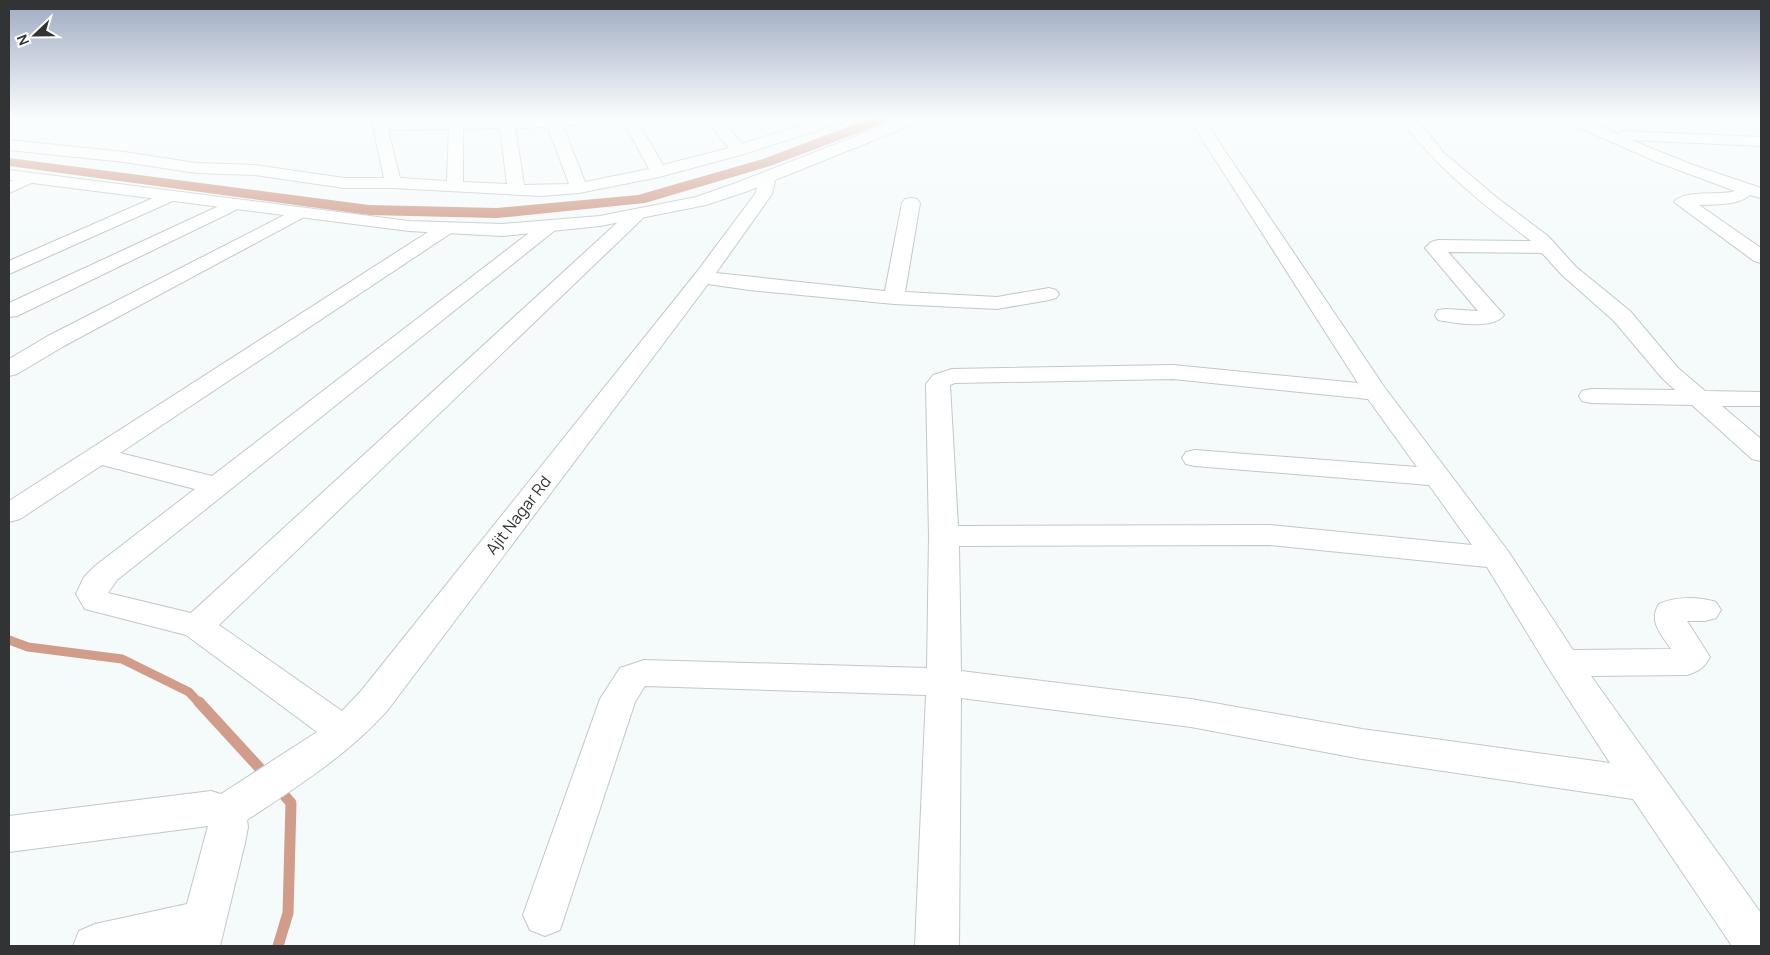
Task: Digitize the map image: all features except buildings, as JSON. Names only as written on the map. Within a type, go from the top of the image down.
[{"type":"street","points":[[154,162],[196,168],[255,170],[344,183],[393,183],[541,191],[579,188],[616,182],[698,162]]},
{"type":"street","points":[[388,162],[393,183]]},
{"type":"street","points":[[455,162],[455,186]]},
{"type":"street","points":[[512,162],[516,190]]},
{"type":"street","points":[[569,162],[579,188]]},
{"type":"street","points":[[653,162],[659,172]]},
{"type":"street","points":[[9,175],[298,213],[445,229],[502,230],[548,228],[636,215],[721,195],[806,162]]},
{"type":"street","points":[[1224,162],[1376,392],[1497,558],[1563,663],[1758,946]]},
{"type":"street","points":[[1445,162],[1547,247],[1569,270],[1622,316],[1670,373],[1761,453]]},
{"type":"street","points":[[1671,162],[1754,191]]},
{"type":"street","name":"Ajit Nagar Rd","points":[[233,808],[334,739],[374,701],[703,277],[762,194],[768,176]]},
{"type":"street","points":[[9,188],[30,178]]},
{"type":"street","points":[[1754,191],[1734,197],[1687,200],[1683,202],[1723,228],[1761,257]]},
{"type":"street","points":[[9,268],[169,196]]},
{"type":"street","points":[[9,311],[234,204]]},
{"type":"street","points":[[894,298],[911,204]]},
{"type":"street","points":[[9,369],[56,341],[298,213]]},
{"type":"street","points":[[197,626],[636,215]]},
{"type":"street","points":[[334,739],[197,626],[96,601],[92,594],[95,585],[106,573],[548,228]]},
{"type":"street","points":[[10,514],[445,229]]},
{"type":"street","points":[[1446,315],[1483,318],[1493,315],[1439,254],[1436,248],[1438,246],[1547,247]]},
{"type":"street","points":[[703,277],[749,284],[894,298],[997,303],[1050,294]]},
{"type":"street","points":[[937,946],[944,682],[944,536],[938,384],[946,377],[1173,372],[1376,392]]},
{"type":"street","points":[[1591,396],[1761,399]]},
{"type":"street","points":[[98,456],[217,486]]},
{"type":"street","points":[[1195,458],[1437,477]]},
{"type":"street","points":[[944,536],[1269,535],[1497,558]]},
{"type":"street","points":[[1563,663],[1687,662],[1693,657],[1668,615],[1674,610],[1705,610]]},
{"type":"street","points":[[545,915],[618,699],[632,677],[644,673],[944,682],[1191,713],[1362,744],[1645,784]]},
{"type":"street","points":[[9,834],[184,811],[233,808],[226,843],[201,934],[95,946]]},
{"type":"waterway","points":[[9,162],[369,210],[497,213],[639,200],[769,162]]},
{"type":"waterway","points":[[9,640],[28,647],[122,659],[189,692],[200,704]]},
{"type":"waterway","points":[[199,702],[266,775]]},
{"type":"waterway","points":[[278,946],[288,913],[291,803],[279,789]]}]
